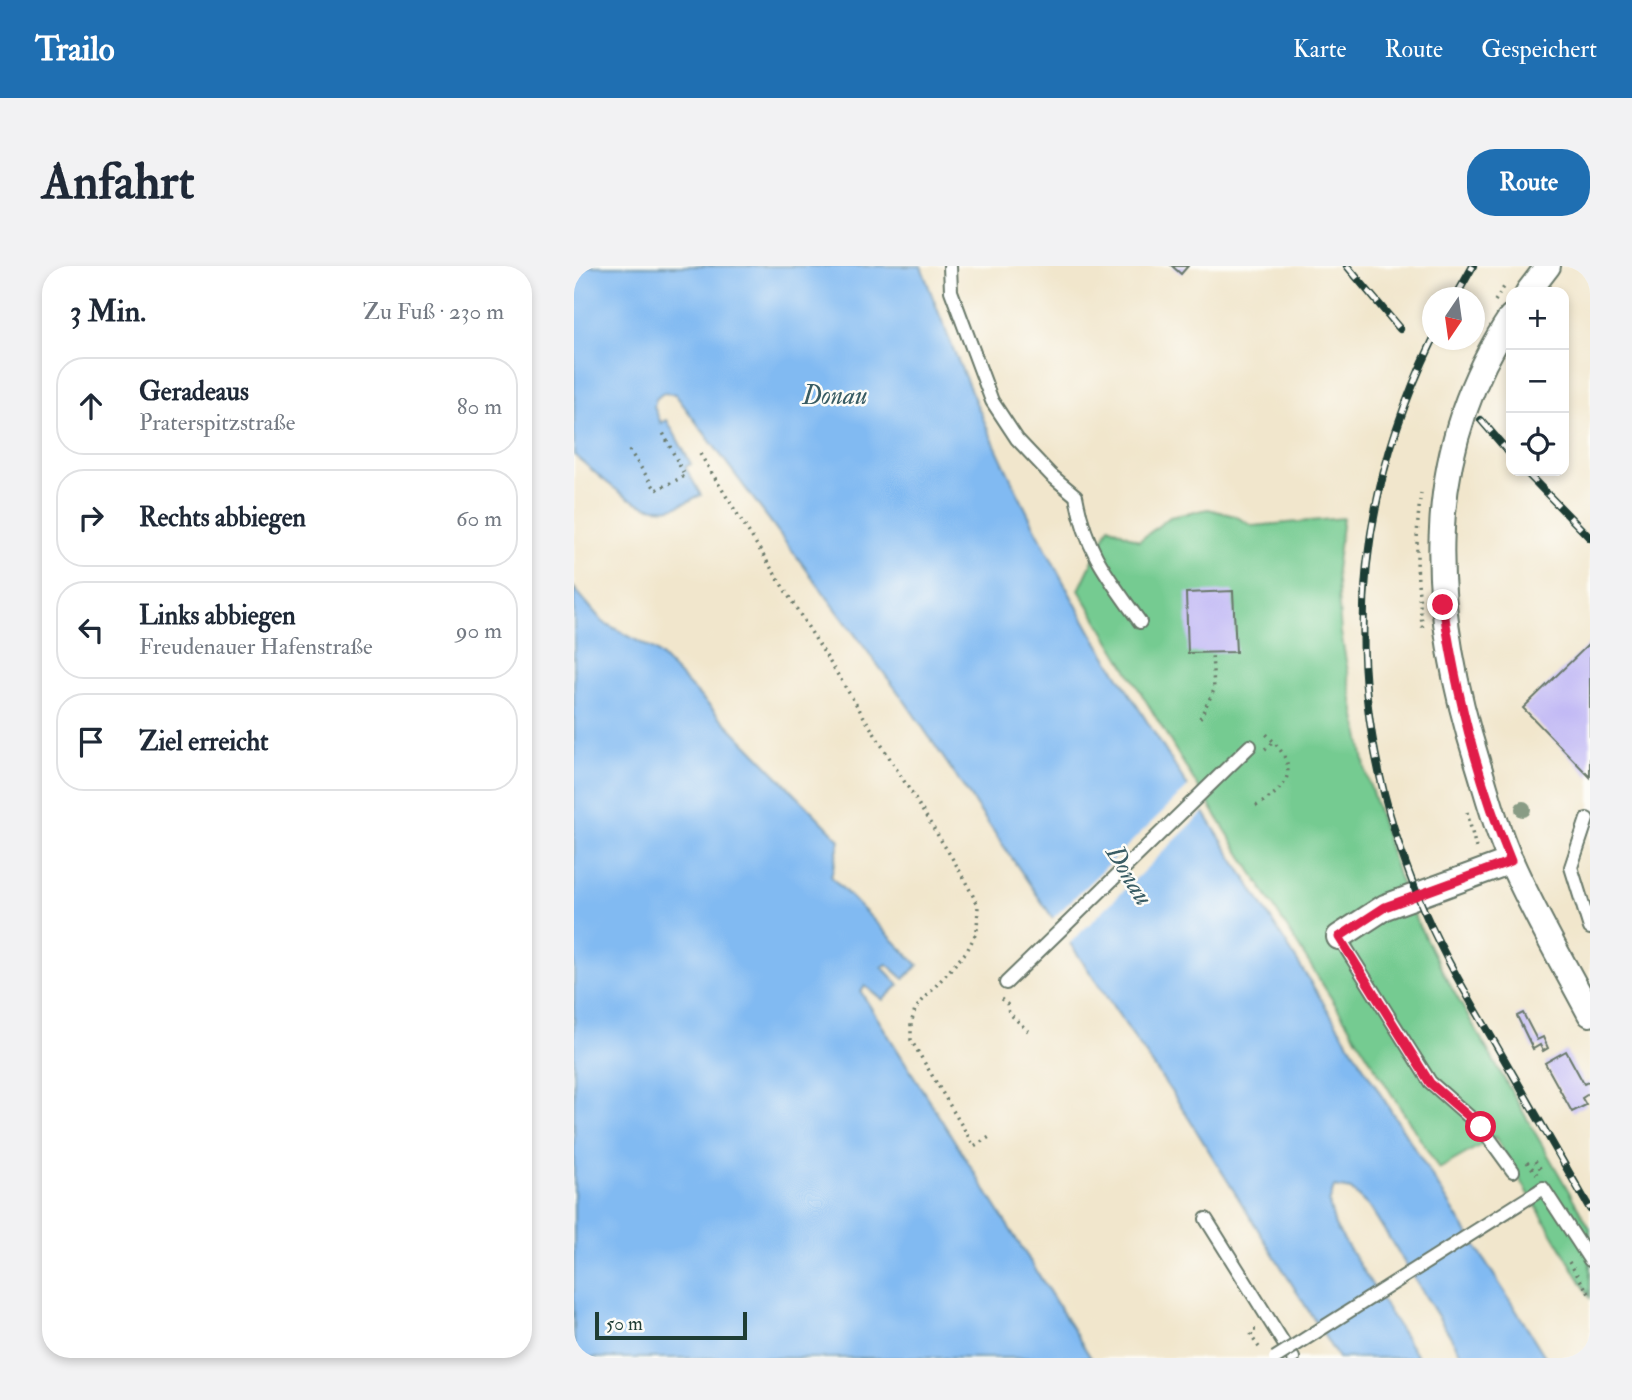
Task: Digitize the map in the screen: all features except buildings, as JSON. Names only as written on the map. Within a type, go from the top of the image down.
[{"type":"street","points":[[1506,325],[1489,354],[1462,416],[1451,463],[1441,537],[1443,605],[1452,665],[1498,831],[1590,1014]]},
{"type":"street","points":[[1339,937],[1385,907],[1511,861]]},
{"type":"lane","points":[[950,266],[951,291],[992,401],[1017,439],[1051,475],[1076,496],[1082,525],[1096,558],[1140,622]]},
{"type":"lane","points":[[1006,983],[1250,746]]},
{"type":"lane","points":[[1587,819],[1571,867],[1590,928]]},
{"type":"lane","points":[[1339,937],[1430,1083],[1481,1127],[1513,1171]]},
{"type":"lane","points":[[1275,1358],[1540,1185],[1590,1260]]},
{"type":"lane","points":[[1206,1219],[1293,1358]]},
{"type":"path","points":[[629,450],[656,490],[685,476],[662,431]]},
{"type":"path","points":[[700,454],[957,866],[978,905],[977,931],[967,951],[915,1010],[911,1024],[911,1040],[974,1146],[993,1135]]},
{"type":"path","points":[[1200,718],[1214,690],[1212,653]]},
{"type":"path","points":[[1256,806],[1282,789],[1287,777],[1287,759],[1281,748],[1264,732]]},
{"type":"path","points":[[995,994],[1007,1004],[1009,1013],[1028,1031]]},
{"type":"path","points":[[1528,1161],[1540,1185],[1521,1166],[1528,1161]]},
{"type":"path","points":[[1259,1333],[1253,1330],[1251,1336],[1266,1358]]},
{"type":"green space","points":[[1208,509],[1235,516],[1253,526],[1343,518],[1336,570],[1341,633],[1366,773],[1398,875],[1417,922],[1446,978],[1590,1228],[1590,1297],[1495,1137],[1439,1169],[1190,774],[1079,590],[1109,526],[1139,541],[1170,517]]},
{"type":"water","name":"Donau","points":[[574,266],[921,266],[978,408],[1045,547],[1094,637],[1546,1358],[1464,1358],[1371,1209],[1351,1190],[1334,1187],[1329,1203],[1335,1226],[1418,1358],[1338,1358],[1181,1106],[904,700],[675,394],[663,393],[656,399],[654,407],[661,423],[667,420],[691,464],[685,467],[701,495],[671,508],[644,505],[618,491],[574,455]]},
{"type":"water","points":[[574,588],[603,622],[656,651],[840,840],[831,877],[918,965],[904,979],[887,964],[882,967],[899,985],[883,1000],[865,986],[861,992],[1091,1358],[574,1358]]},
{"type":"pier","points":[[1190,785],[1206,810],[1067,946],[1050,921]]},
{"type":"railway","points":[[1347,266],[1400,329]]},
{"type":"railway","points":[[1461,287],[1473,266]]},
{"type":"railway","points":[[1429,350],[1403,411],[1381,482],[1368,553],[1363,625],[1367,697],[1378,769],[1398,841],[1434,932],[1462,986],[1590,1209]]},
{"type":"railway","points":[[1481,420],[1506,449]]},
{"type":"railway","points":[[1530,476],[1590,538]]},
{"type":"route","points":[[1443,605],[1452,665],[1468,732],[1498,831],[1511,861],[1385,907],[1339,937],[1430,1083],[1481,1127]]}]
